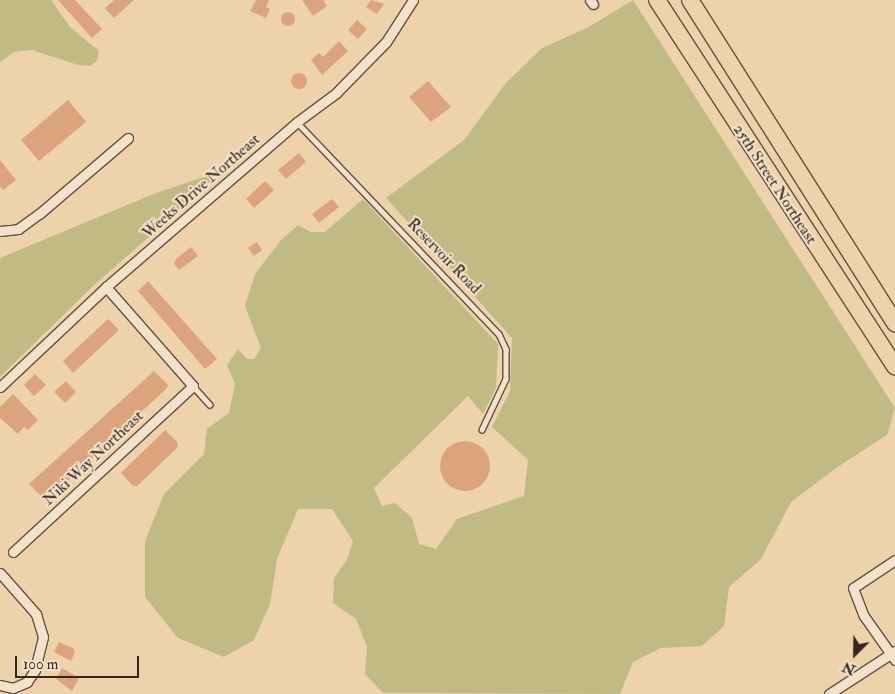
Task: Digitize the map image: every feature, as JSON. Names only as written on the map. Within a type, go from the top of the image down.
[{"type":"highway","name":"25th Street Northeast","points":[[657,0],[895,367]]},
{"type":"highway","name":"25th Street Northeast","points":[[690,0],[895,323]]},
{"type":"street","name":"Weeks Drive Northeast","points":[[0,387],[106,287],[297,122],[362,69],[386,42],[413,0]]},
{"type":"street","points":[[0,231],[18,229],[39,214],[128,138]]},
{"type":"street","points":[[106,287],[193,386]]},
{"type":"street","name":"Niki Way Northeast","points":[[14,552],[193,386]]},
{"type":"street","points":[[832,693],[893,655],[864,616],[854,588],[895,560]]},
{"type":"street","points":[[0,573],[36,614],[43,638],[35,670],[27,682],[13,688],[0,685]]},
{"type":"lane","name":"Reservoir Road","points":[[297,122],[499,334],[506,350],[506,379],[482,430]]},
{"type":"lane","points":[[193,386],[210,405]]},
{"type":"shaded area","points":[[0,0],[51,0],[70,27],[99,51],[97,61],[90,66],[78,65],[32,50],[14,52],[0,62]]},
{"type":"shaded area","points":[[633,0],[895,408],[887,435],[839,466],[791,502],[761,559],[729,587],[724,626],[702,646],[661,648],[633,662],[620,694],[383,693],[365,674],[367,647],[356,619],[333,603],[334,578],[347,560],[353,541],[332,509],[298,509],[277,559],[270,604],[254,640],[224,657],[178,638],[145,597],[145,541],[164,494],[204,454],[207,429],[229,413],[235,384],[227,365],[238,349],[247,359],[254,359],[261,348],[245,306],[255,274],[281,240],[298,225],[311,232],[325,232],[363,199],[498,344],[496,388],[483,414],[468,396],[374,488],[382,506],[395,503],[412,518],[419,544],[436,549],[457,519],[524,496],[528,460],[492,427],[510,391],[512,338],[386,198],[464,140],[506,83],[542,48],[587,28]]},
{"type":"shaded area","points":[[225,170],[93,286],[0,377],[0,258],[156,193]]},
{"type":"building","points":[[58,0],[75,0],[102,29],[92,38]]},
{"type":"building","points":[[114,0],[134,0],[114,18],[105,8]]},
{"type":"building","points":[[256,0],[269,0],[266,7],[270,9],[266,18],[250,11]]},
{"type":"building","points":[[302,0],[323,0],[327,6],[313,16]]},
{"type":"building","points":[[371,0],[384,4],[377,14],[366,7]]},
{"type":"building","points":[[285,12],[291,12],[295,19],[291,26],[285,26],[281,22],[281,16]]},
{"type":"building","points":[[357,20],[367,29],[358,39],[348,30]]},
{"type":"building","points":[[339,41],[348,51],[322,75],[311,60],[319,53],[323,57]]},
{"type":"building","points":[[299,73],[305,75],[307,81],[305,87],[299,89],[293,87],[291,81],[293,75]]},
{"type":"building","points":[[428,81],[451,107],[431,122],[409,97]]},
{"type":"building","points":[[68,100],[86,122],[39,161],[21,140]]},
{"type":"building","points":[[299,153],[306,162],[286,179],[278,170]]},
{"type":"building","points":[[0,160],[16,180],[3,190],[0,187]]},
{"type":"building","points":[[265,181],[274,190],[254,208],[246,199]]},
{"type":"building","points":[[332,199],[339,207],[319,223],[312,214]]},
{"type":"building","points":[[257,242],[262,250],[254,256],[248,248]]},
{"type":"building","points":[[191,247],[198,256],[179,270],[174,264],[176,259]]},
{"type":"building","points":[[148,281],[217,359],[205,369],[138,291]]},
{"type":"building","points":[[108,319],[119,330],[73,373],[63,361]]},
{"type":"building","points":[[154,371],[168,385],[166,389],[46,501],[29,484]]},
{"type":"building","points":[[35,374],[46,385],[34,396],[24,385]]},
{"type":"building","points":[[66,381],[76,392],[65,403],[54,392]]},
{"type":"building","points":[[13,394],[38,420],[28,430],[24,427],[18,434],[0,418],[0,407]]},
{"type":"building","points":[[165,430],[178,443],[177,448],[137,486],[133,486],[121,473]]},
{"type":"building","points":[[465,441],[474,443],[485,452],[490,466],[488,475],[479,486],[465,491],[456,489],[445,480],[440,466],[442,457],[451,446]]},
{"type":"building","points":[[59,642],[73,648],[75,652],[71,661],[54,652]]},
{"type":"building","points":[[62,668],[79,678],[72,691],[56,679]]}]
